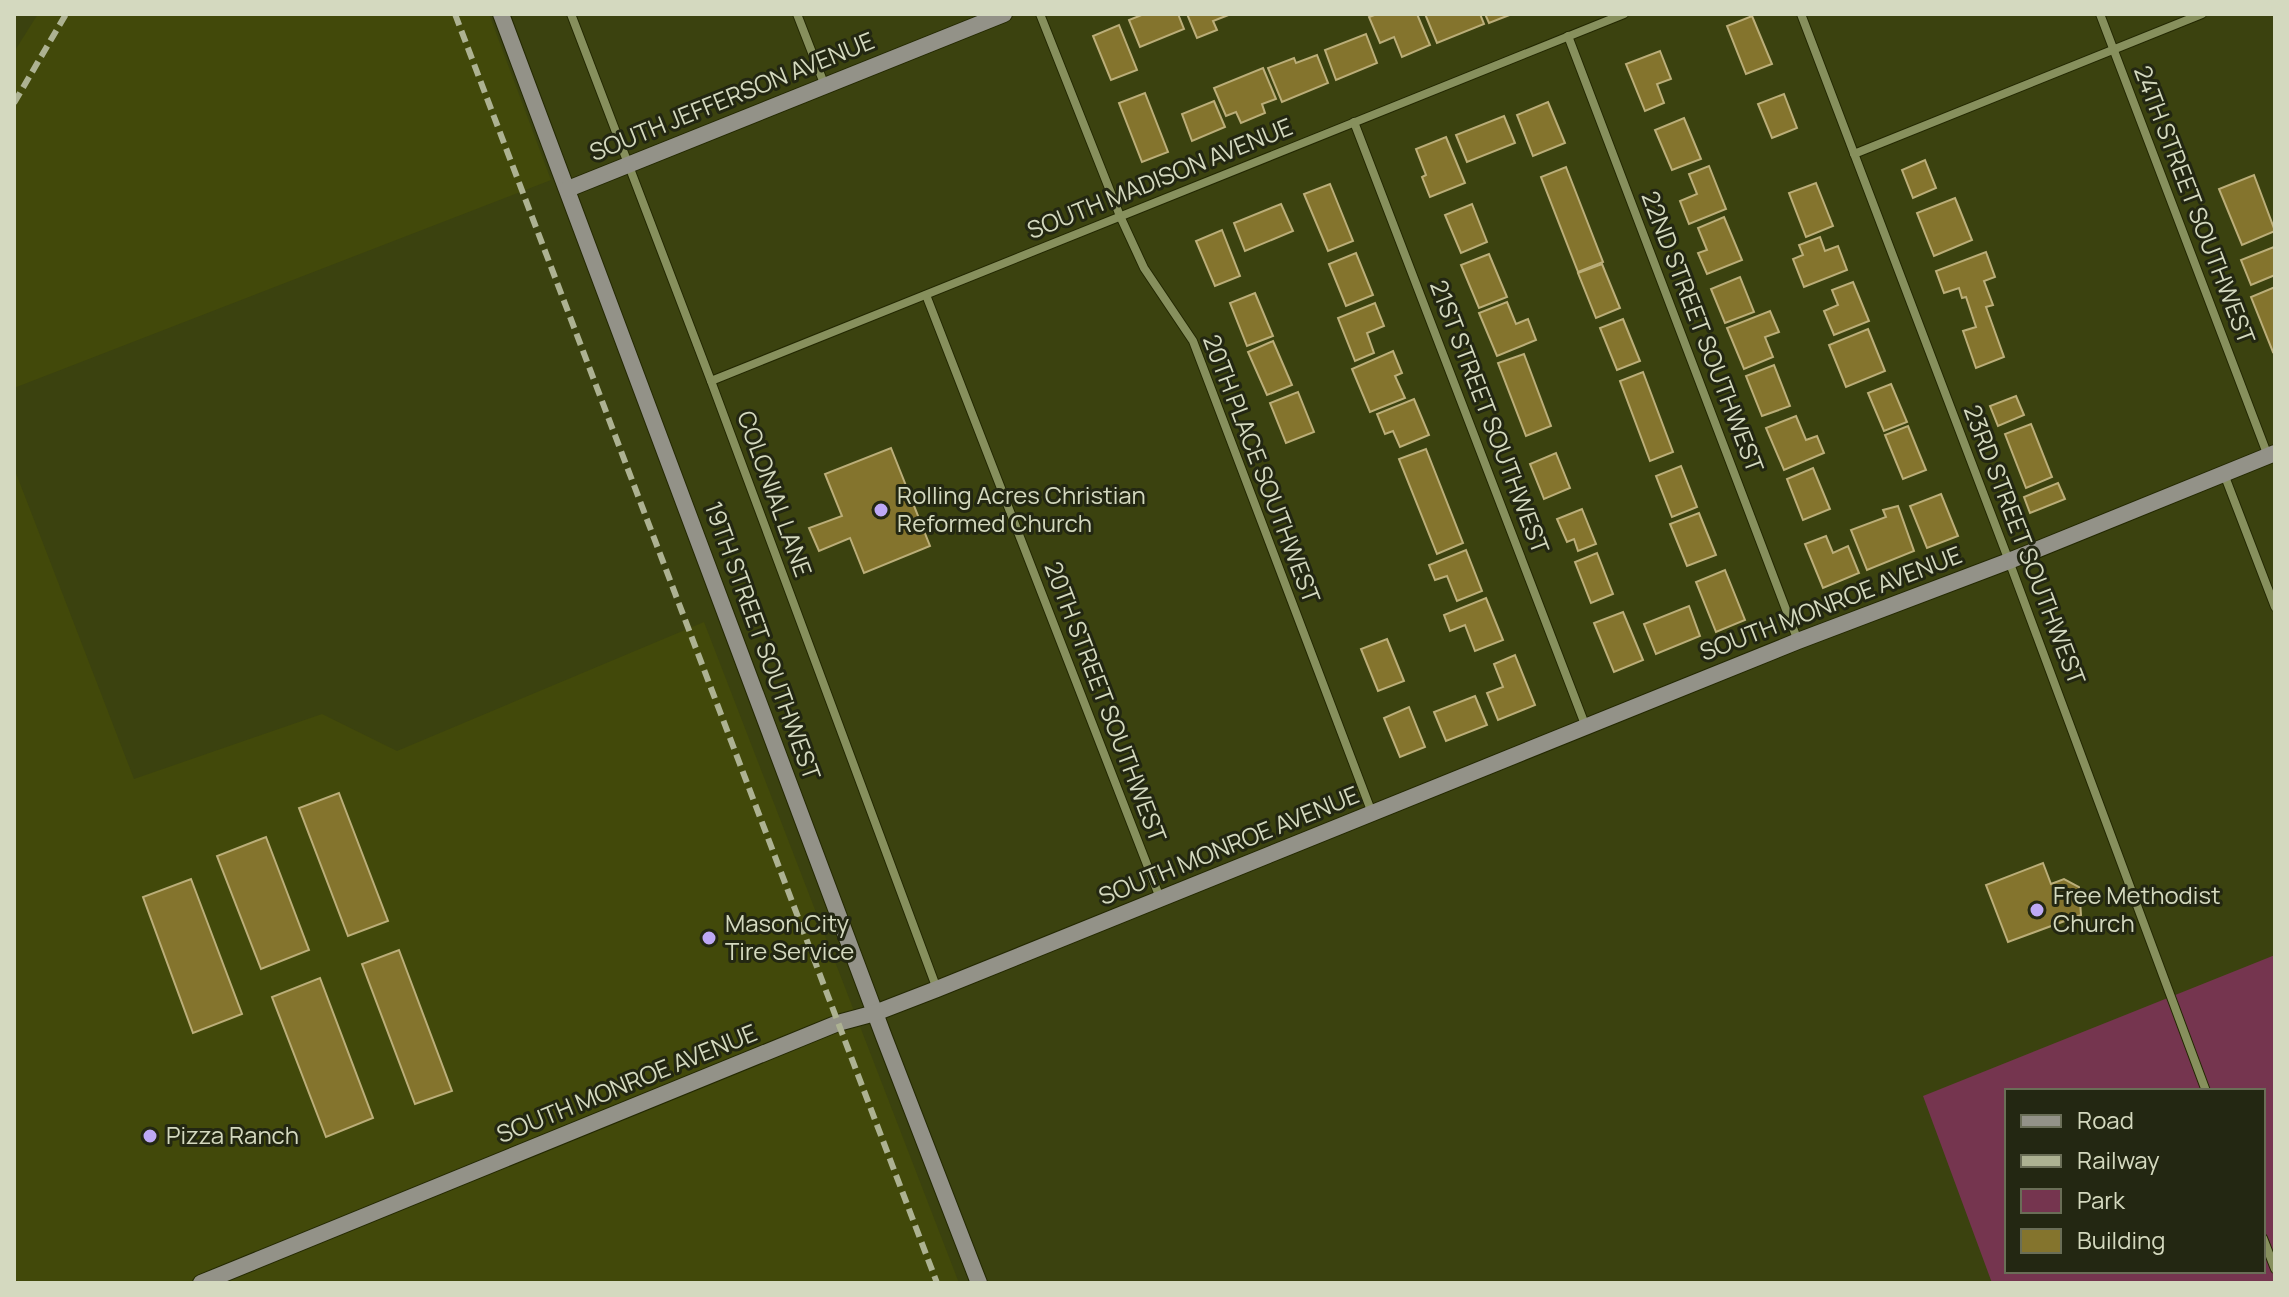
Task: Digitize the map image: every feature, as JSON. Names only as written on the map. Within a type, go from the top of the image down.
[{"type":"main road","name":"19TH STREET SOUTHWEST","points":[[501,14],[979,1283]]},
{"type":"main road","name":"SOUTH JEFFERSON AVENUE","points":[[568,189],[1004,14]]},
{"type":"main road","name":"SOUTH MONROE AVENUE","points":[[201,1283],[838,1023],[875,1013],[937,989],[1798,641],[2009,561],[2272,454]]},
{"type":"street","name":"COLONIAL LANE","points":[[571,14],[937,989]]},
{"type":"street","points":[[797,14],[825,86]]},
{"type":"street","name":"20TH PLACE SOUTHWEST","points":[[1040,14],[1120,216],[1144,268],[1193,341],[1373,814]]},
{"type":"street","name":"SOUTH MADISON AVENUE","points":[[711,381],[1624,14]]},
{"type":"street","name":"23RD STREET SOUTHWEST","points":[[1801,14],[2205,1089]]},
{"type":"street","name":"24TH STREET SOUTHWEST","points":[[2100,14],[2272,454]]},
{"type":"street","points":[[1854,154],[2202,14]]},
{"type":"street","name":"22ND STREET SOUTHWEST","points":[[1568,36],[1798,641]]},
{"type":"street","name":"21ST STREET SOUTHWEST","points":[[1354,122],[1586,727]]},
{"type":"street","name":"20TH STREET SOUTHWEST","points":[[926,295],[1160,900]]},
{"type":"street","points":[[2224,474],[2275,607]]},
{"type":"street","points":[[2265,1243],[2275,1269]]},
{"type":"shaded area","points":[[38,14],[489,14],[551,180],[14,388],[14,52]]},
{"type":"shaded area","points":[[14,468],[134,779],[322,714],[397,751],[704,622],[959,1283],[14,1283]]},
{"type":"green space","points":[[2275,955],[2275,1283],[1992,1283],[1923,1096]]},
{"type":"building","points":[[1144,14],[1178,14],[1184,29],[1140,47],[1129,20]]},
{"type":"building","points":[[1187,14],[1231,14],[1213,21],[1217,30],[1197,38]]},
{"type":"building","points":[[1377,14],[1417,14],[1430,45],[1402,57],[1394,37],[1380,43],[1369,17]]},
{"type":"building","points":[[1425,14],[1480,14],[1484,24],[1437,43]]},
{"type":"building","points":[[1485,14],[1512,14],[1489,23]]},
{"type":"building","points":[[1752,16],[1772,64],[1746,74],[1727,26]]},
{"type":"building","points":[[1119,25],[1137,70],[1111,80],[1093,36]]},
{"type":"building","points":[[1366,34],[1377,63],[1336,80],[1325,50]]},
{"type":"building","points":[[1660,51],[1671,79],[1657,84],[1664,103],[1645,111],[1626,64]]},
{"type":"building","points":[[1317,55],[1328,83],[1282,102],[1268,68],[1294,58],[1296,63]]},
{"type":"building","points":[[1263,68],[1276,99],[1262,104],[1265,113],[1241,123],[1236,112],[1226,116],[1214,88]]},
{"type":"building","points":[[1145,93],[1168,152],[1142,162],[1119,103]]},
{"type":"building","points":[[1784,94],[1797,128],[1772,138],[1758,104]]},
{"type":"building","points":[[1214,101],[1225,127],[1192,141],[1182,114]]},
{"type":"building","points":[[1548,102],[1565,143],[1533,156],[1517,115]]},
{"type":"building","points":[[1504,116],[1515,143],[1467,162],[1456,135]]},
{"type":"building","points":[[1684,118],[1701,159],[1672,170],[1655,130]]},
{"type":"building","points":[[1446,137],[1465,183],[1430,197],[1416,149]]},
{"type":"building","points":[[1925,160],[1936,188],[1913,198],[1902,170]]},
{"type":"building","points":[[1709,166],[1726,209],[1689,224],[1680,201],[1697,194],[1689,174]]},
{"type":"building","points":[[1566,167],[1603,262],[1578,272],[1541,177]]},
{"type":"building","points":[[2254,175],[2275,231],[2242,245],[2219,189]]},
{"type":"building","points":[[1816,183],[1833,226],[1806,237],[1789,193]]},
{"type":"building","points":[[1330,184],[1353,241],[1328,251],[1304,194]]},
{"type":"building","points":[[1955,198],[1972,240],[1934,256],[1917,213]]},
{"type":"building","points":[[1281,204],[1293,231],[1245,251],[1234,223]]},
{"type":"building","points":[[1472,204],[1487,242],[1461,253],[1445,215]]},
{"type":"building","points":[[1724,217],[1742,260],[1707,274],[1698,253],[1707,250],[1698,228]]},
{"type":"building","points":[[1222,230],[1240,276],[1215,286],[1196,241]]},
{"type":"building","points":[[1820,237],[1825,251],[1838,246],[1847,270],[1804,287],[1793,259],[1803,255],[1799,245]]},
{"type":"building","points":[[2274,247],[2275,275],[2251,285],[2241,260]]},
{"type":"building","points":[[1986,252],[1995,277],[1984,281],[1993,305],[1986,307],[2004,357],[1976,368],[1963,331],[1976,327],[1966,297],[1962,298],[1959,288],[1944,293],[1936,271]]},
{"type":"building","points":[[1356,253],[1373,295],[1346,306],[1329,264]]},
{"type":"building","points":[[1489,254],[1507,297],[1479,308],[1461,265]]},
{"type":"building","points":[[1602,264],[1620,308],[1596,318],[1578,273]]},
{"type":"building","points":[[1740,277],[1754,312],[1725,323],[1711,289]]},
{"type":"building","points":[[1853,282],[1869,321],[1834,335],[1824,311],[1838,305],[1832,290]]},
{"type":"building","points":[[2275,287],[2275,351],[2273,352],[2251,297]]},
{"type":"building","points":[[1255,293],[1273,336],[1247,346],[1230,303]]},
{"type":"building","points":[[1507,302],[1516,324],[1528,319],[1536,340],[1497,356],[1479,313]]},
{"type":"building","points":[[1375,303],[1384,326],[1367,333],[1374,353],[1355,361],[1338,318]]},
{"type":"building","points":[[1770,311],[1779,332],[1765,337],[1773,357],[1744,369],[1727,328]]},
{"type":"building","points":[[1623,319],[1640,361],[1617,370],[1600,328]]},
{"type":"building","points":[[1868,329],[1885,371],[1846,387],[1829,345]]},
{"type":"building","points":[[1273,341],[1292,385],[1267,395],[1248,352]]},
{"type":"building","points":[[1393,351],[1402,373],[1395,376],[1405,398],[1370,412],[1352,369]]},
{"type":"building","points":[[1524,354],[1551,426],[1526,436],[1498,363]]},
{"type":"building","points":[[1774,365],[1790,406],[1762,416],[1746,376]]},
{"type":"building","points":[[1643,372],[1673,452],[1650,461],[1620,381]]},
{"type":"building","points":[[1891,384],[1907,422],[1884,431],[1868,393]]},
{"type":"building","points":[[1298,392],[1314,432],[1286,443],[1270,403]]},
{"type":"building","points":[[2016,396],[2024,415],[1998,426],[1990,406]]},
{"type":"building","points":[[1414,399],[1429,435],[1400,447],[1393,431],[1385,434],[1377,414]]},
{"type":"building","points":[[1796,416],[1806,440],[1817,436],[1824,453],[1784,470],[1766,428]]},
{"type":"building","points":[[2031,424],[2052,477],[2026,488],[2005,434]]},
{"type":"building","points":[[1908,426],[1926,470],[1903,479],[1885,435]]},
{"type":"building","points":[[891,448],[930,546],[864,573],[850,538],[819,551],[809,528],[842,516],[825,474]]},
{"type":"building","points":[[1426,449],[1463,543],[1437,554],[1399,459]]},
{"type":"building","points":[[1556,453],[1570,488],[1544,499],[1530,464]]},
{"type":"building","points":[[1681,466],[1697,507],[1672,517],[1656,476]]},
{"type":"building","points":[[1813,468],[1830,509],[1803,520],[1787,479]]},
{"type":"building","points":[[2058,483],[2065,499],[2030,513],[2024,497]]},
{"type":"building","points":[[1941,494],[1958,536],[1927,548],[1910,506]]},
{"type":"building","points":[[1898,506],[1914,551],[1867,570],[1851,530],[1886,517],[1883,510]]},
{"type":"building","points":[[1582,509],[1596,544],[1578,551],[1574,539],[1567,542],[1557,519]]},
{"type":"building","points":[[1699,513],[1716,555],[1687,566],[1670,524]]},
{"type":"building","points":[[1826,536],[1833,553],[1848,546],[1859,573],[1823,588],[1805,544]]},
{"type":"building","points":[[1466,550],[1482,591],[1457,601],[1447,576],[1435,580],[1429,565]]},
{"type":"building","points":[[1597,553],[1613,594],[1591,603],[1575,562]]},
{"type":"building","points":[[1725,570],[1745,620],[1716,632],[1696,582]]},
{"type":"building","points":[[1486,598],[1503,640],[1475,651],[1465,625],[1450,631],[1444,615]]},
{"type":"building","points":[[1689,606],[1700,636],[1656,654],[1644,624]]},
{"type":"building","points":[[1623,612],[1643,660],[1614,672],[1594,623]]},
{"type":"building","points":[[1387,639],[1404,681],[1378,691],[1361,649]]},
{"type":"building","points":[[1515,655],[1535,705],[1498,720],[1487,693],[1503,687],[1494,664]]},
{"type":"building","points":[[1475,696],[1487,725],[1446,741],[1434,712]]},
{"type":"building","points":[[1409,707],[1425,747],[1400,757],[1384,718]]},
{"type":"building","points":[[339,793],[388,921],[348,936],[299,808]]},
{"type":"building","points":[[266,837],[309,950],[261,969],[217,856]]},
{"type":"building","points":[[2043,863],[2051,884],[2064,879],[2079,887],[2081,915],[2008,942],[1986,885]]},
{"type":"building","points":[[191,879],[242,1014],[193,1033],[143,897]]},
{"type":"building","points":[[399,950],[452,1091],[415,1104],[362,964]]},
{"type":"building","points":[[320,978],[373,1118],[326,1137],[272,997]]},
{"type":"railway","points":[[14,103],[66,14]]},
{"type":"railway","points":[[455,14],[937,1283]]},
{"type":"place","name":"Rolling Acres Christian Reformed Church","points":[[881,510]]},
{"type":"place","name":"Free Methodist Church","points":[[2037,910]]},
{"type":"place","name":"Mason City Tire Service","points":[[709,938]]},
{"type":"place","name":"Pizza Ranch","points":[[150,1136]]}]
